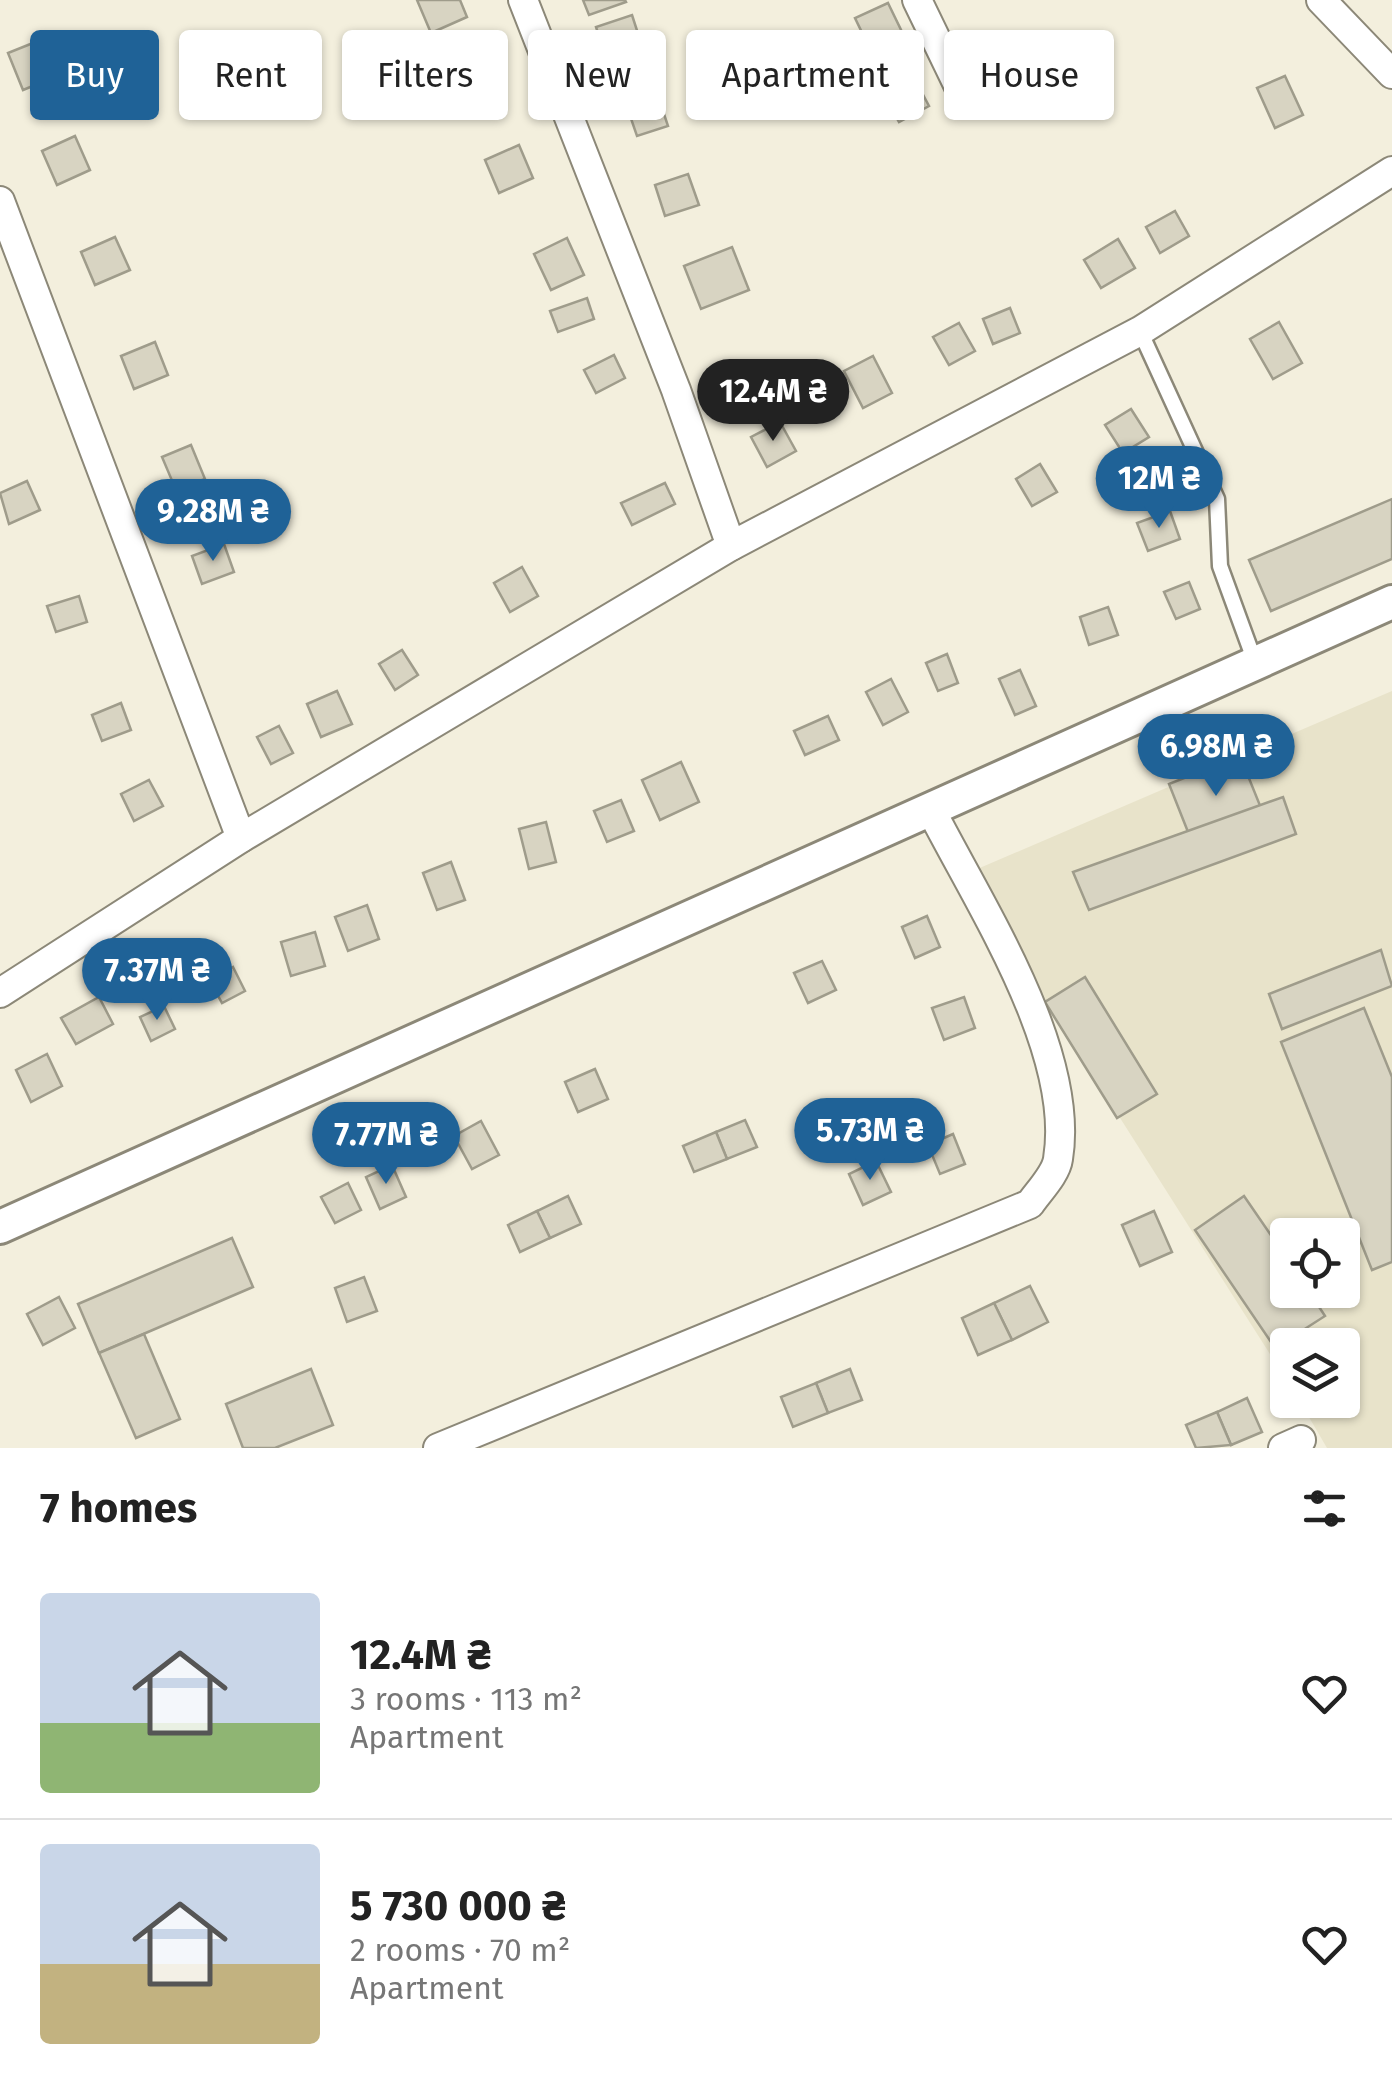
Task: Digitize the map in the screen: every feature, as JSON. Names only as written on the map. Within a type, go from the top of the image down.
[{"type":"street","points":[[523,0],[676,390],[731,546]]},
{"type":"street","points":[[917,0],[944,56]]},
{"type":"street","points":[[1321,0],[1392,74]]},
{"type":"street","points":[[0,993],[241,838],[731,546],[1140,331],[1392,171]]},
{"type":"street","points":[[0,201],[241,838]]},
{"type":"street","points":[[0,1227],[1392,602]]},
{"type":"street","points":[[438,1448],[483,1439],[1030,1204],[1058,1163],[1060,1114],[1044,1035],[930,808]]},
{"type":"lane","points":[[1140,331],[1216,499],[1220,566],[1255,663]]},
{"type":"shaded area","points":[[1392,691],[1392,1448],[1327,1448],[1310,1418],[1360,1418],[1360,1328],[1270,1328],[1270,1354],[1042,995],[975,870]]},
{"type":"building","points":[[417,0],[460,0],[467,17],[430,30]]},
{"type":"building","points":[[583,0],[625,0],[626,2],[589,15]]},
{"type":"building","points":[[888,3],[901,30],[861,30],[855,18]]},
{"type":"building","points":[[632,15],[637,30],[597,30],[596,27]]},
{"type":"building","points":[[30,44],[30,87],[23,90],[8,53]]},
{"type":"building","points":[[1285,76],[1303,115],[1275,128],[1257,88]]},
{"type":"building","points":[[631,120],[666,120],[668,126],[637,136]]},
{"type":"building","points":[[75,136],[90,170],[57,185],[42,151]]},
{"type":"building","points":[[519,145],[533,178],[499,193],[485,160]]},
{"type":"building","points":[[688,174],[699,205],[665,216],[655,185]]},
{"type":"building","points":[[1175,211],[1189,236],[1160,253],[1146,227]]},
{"type":"building","points":[[115,237],[130,270],[95,285],[81,252]]},
{"type":"building","points":[[567,238],[584,275],[551,290],[534,254]]},
{"type":"building","points":[[1118,239],[1135,268],[1101,288],[1084,260]]},
{"type":"building","points":[[732,247],[749,290],[701,309],[684,266]]},
{"type":"building","points":[[587,298],[594,319],[558,332],[550,311]]},
{"type":"building","points":[[1010,308],[1020,333],[993,344],[983,319]]},
{"type":"building","points":[[1279,322],[1302,363],[1273,379],[1250,339]]},
{"type":"building","points":[[959,323],[975,351],[949,365],[933,337]]},
{"type":"building","points":[[155,342],[168,375],[134,389],[121,356]]},
{"type":"building","points":[[614,355],[625,378],[596,393],[584,370]]},
{"type":"building","points":[[873,356],[892,393],[863,408],[844,371]]},
{"type":"building","points":[[1131,409],[1149,437],[1123,453],[1105,425]]},
{"type":"building","points":[[780,422],[796,451],[767,467],[751,437]]},
{"type":"building","points":[[191,445],[205,479],[176,490],[162,457]]},
{"type":"building","points":[[1040,464],[1057,492],[1032,506],[1016,479]]},
{"type":"building","points":[[27,481],[40,510],[9,524],[0,493]]},
{"type":"building","points":[[665,483],[675,504],[632,525],[621,503]]},
{"type":"building","points":[[1392,499],[1392,559],[1271,611],[1249,560]]},
{"type":"building","points":[[1170,511],[1180,539],[1148,551],[1137,523]]},
{"type":"building","points":[[224,544],[234,572],[202,584],[192,556]]},
{"type":"building","points":[[522,567],[538,596],[510,612],[494,583]]},
{"type":"building","points":[[1189,582],[1200,609],[1176,619],[1164,592]]},
{"type":"building","points":[[79,596],[87,622],[56,632],[47,606]]},
{"type":"building","points":[[1108,607],[1118,635],[1089,645],[1080,617]]},
{"type":"building","points":[[402,650],[418,675],[395,690],[379,664]]},
{"type":"building","points":[[947,654],[958,683],[938,691],[926,663]]},
{"type":"building","points":[[1020,670],[1036,706],[1015,715],[999,679]]},
{"type":"building","points":[[891,679],[908,712],[883,725],[866,692]]},
{"type":"building","points":[[337,691],[352,724],[321,737],[307,704]]},
{"type":"building","points":[[121,703],[131,730],[102,741],[92,715]]},
{"type":"building","points":[[828,716],[839,740],[805,755],[794,731]]},
{"type":"building","points":[[279,726],[293,753],[271,764],[257,737]]},
{"type":"building","points":[[1240,756],[1263,813],[1192,842],[1169,784]]},
{"type":"building","points":[[681,762],[699,802],[660,820],[642,780]]},
{"type":"building","points":[[149,780],[163,806],[134,821],[121,794]]},
{"type":"building","points":[[1283,797],[1296,834],[1089,910],[1073,872]]},
{"type":"building","points":[[621,800],[634,831],[607,842],[594,811]]},
{"type":"building","points":[[546,822],[556,862],[529,869],[519,829]]},
{"type":"building","points":[[451,862],[465,900],[437,910],[423,873]]},
{"type":"building","points":[[367,905],[379,939],[348,951],[335,917]]},
{"type":"building","points":[[927,916],[940,947],[915,958],[902,927]]},
{"type":"building","points":[[315,932],[325,966],[291,976],[281,942]]},
{"type":"building","points":[[1381,950],[1392,986],[1282,1029],[1269,994]]},
{"type":"building","points":[[822,961],[836,990],[808,1003],[794,973]]},
{"type":"building","points":[[233,967],[245,991],[222,1003],[209,979]]},
{"type":"building","points":[[1085,977],[1157,1094],[1117,1118],[1045,1002]]},
{"type":"building","points":[[99,997],[113,1024],[76,1044],[61,1018]]},
{"type":"building","points":[[964,997],[975,1028],[944,1040],[932,1008]]},
{"type":"building","points":[[164,1006],[175,1029],[151,1041],[140,1017]]},
{"type":"building","points":[[1364,1008],[1392,1077],[1392,1262],[1372,1270],[1360,1240],[1360,1218],[1351,1218],[1281,1042]]},
{"type":"building","points":[[47,1054],[62,1086],[31,1102],[16,1070]]},
{"type":"building","points":[[595,1069],[608,1099],[578,1112],[565,1082]]},
{"type":"building","points":[[745,1120],[757,1147],[727,1159],[716,1132]]},
{"type":"building","points":[[481,1121],[499,1155],[472,1169],[454,1136]]},
{"type":"building","points":[[716,1132],[727,1159],[694,1172],[683,1146]]},
{"type":"building","points":[[953,1134],[965,1164],[940,1174],[928,1145]]},
{"type":"building","points":[[876,1161],[891,1192],[863,1205],[849,1174]]},
{"type":"building","points":[[392,1165],[406,1197],[380,1209],[366,1177]]},
{"type":"building","points":[[348,1183],[361,1210],[335,1223],[321,1197]]},
{"type":"building","points":[[568,1196],[581,1224],[550,1238],[537,1211]]},
{"type":"building","points":[[1244,1196],[1270,1234],[1270,1308],[1320,1308],[1325,1316],[1306,1328],[1270,1328],[1270,1341],[1195,1230]]},
{"type":"building","points":[[537,1211],[550,1238],[520,1252],[508,1225]]},
{"type":"building","points":[[1154,1211],[1172,1252],[1140,1266],[1122,1225]]},
{"type":"building","points":[[232,1238],[253,1287],[99,1353],[78,1304]]},
{"type":"building","points":[[364,1277],[377,1311],[347,1322],[335,1288]]},
{"type":"building","points":[[1030,1286],[1048,1322],[1012,1340],[994,1303]]},
{"type":"building","points":[[59,1297],[75,1328],[43,1345],[27,1314]]},
{"type":"building","points":[[994,1303],[1012,1340],[978,1355],[962,1318]]},
{"type":"building","points":[[144,1334],[180,1419],[136,1438],[99,1353]]},
{"type":"building","points":[[311,1369],[333,1425],[275,1448],[243,1448],[226,1404]]},
{"type":"building","points":[[850,1369],[862,1400],[828,1413],[816,1383]]},
{"type":"building","points":[[816,1383],[828,1413],[793,1427],[781,1397]]},
{"type":"building","points":[[1247,1398],[1262,1432],[1231,1445],[1217,1412]]},
{"type":"building","points":[[1217,1412],[1231,1445],[1196,1448],[1186,1425]]}]
